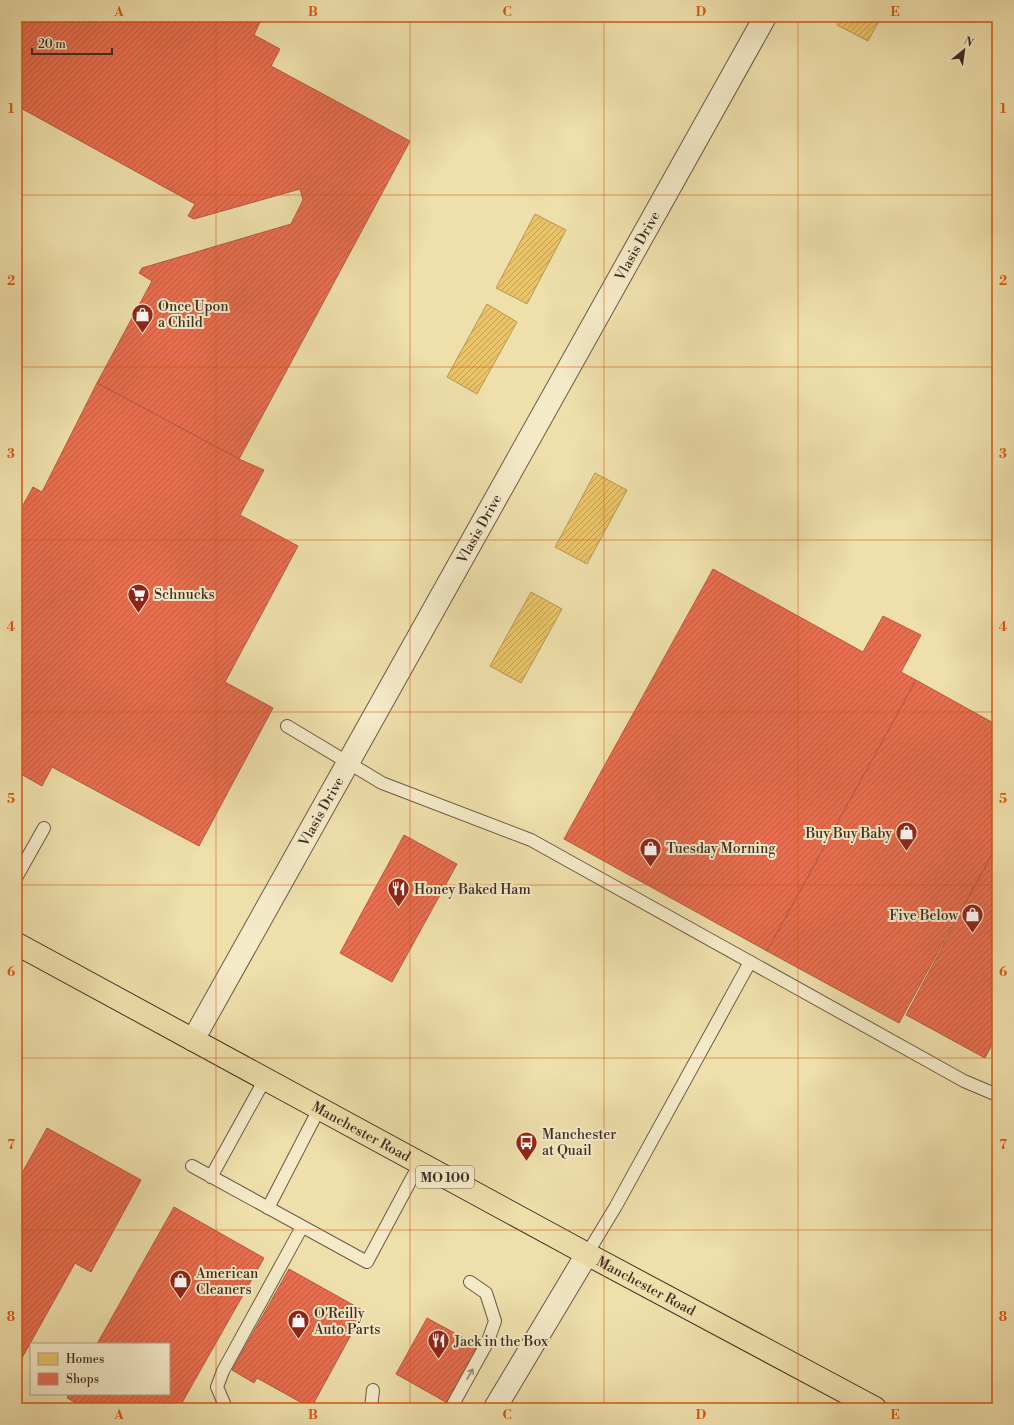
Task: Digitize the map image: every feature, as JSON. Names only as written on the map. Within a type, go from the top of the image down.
[{"type":"highway","name":"Manchester Road","points":[[17,944],[587,1254],[876,1408]]},
{"type":"street","name":"Vlasis Drive","points":[[193,1040],[765,17]]},
{"type":"street","points":[[495,1408],[587,1254]]},
{"type":"lane","points":[[287,726],[382,783],[531,840],[964,1081],[997,1095]]},
{"type":"lane","points":[[17,876],[44,828]]},
{"type":"lane","points":[[587,1254],[616,1206],[750,962]]},
{"type":"lane","points":[[211,1177],[265,1079]]},
{"type":"lane","points":[[268,1208],[319,1109]]},
{"type":"lane","points":[[192,1166],[367,1262],[420,1163]]},
{"type":"lane","points":[[226,1408],[217,1388],[223,1371],[302,1227]]},
{"type":"lane","points":[[451,1408],[488,1341],[495,1321],[486,1293],[470,1282]]},
{"type":"lane","points":[[371,1408],[373,1390]]},
{"type":"building: Homes","points":[[841,17],[881,17],[868,41],[837,25]]},
{"type":"building: Homes","points":[[535,214],[566,230],[527,304],[496,288]]},
{"type":"building: Homes","points":[[487,304],[517,322],[477,394],[447,377]]},
{"type":"building: Homes","points":[[595,473],[627,490],[587,564],[555,547]]},
{"type":"building: Homes","points":[[531,592],[562,609],[521,683],[490,666]]},
{"type":"building: Shops","points":[[17,17],[250,17],[260,22],[254,35],[280,49],[271,66],[410,141],[239,459],[97,383],[152,281],[139,273],[142,268],[291,224],[303,200],[300,189],[194,219],[188,216],[195,204],[17,106]]},
{"type":"building: Shops","name":"Schnucks","points":[[97,383],[239,459],[264,470],[240,515],[298,546],[225,682],[273,708],[199,846],[52,767],[42,786],[17,772],[17,516],[33,487],[42,492]]},
{"type":"building: Shops","points":[[713,569],[863,652],[883,616],[921,635],[901,672],[916,680],[767,951],[564,839]]},
{"type":"building: Shops","name":"Buy Buy Baby","points":[[916,680],[997,725],[997,854],[993,852],[899,1023],[767,951]]},
{"type":"building: Shops","name":"Honey Baked Ham","points":[[404,835],[457,864],[392,982],[340,953]]},
{"type":"building: Shops","name":"Five Below","points":[[993,852],[997,854],[997,1035],[985,1058],[906,1015]]},
{"type":"building: Shops","points":[[47,1128],[141,1180],[91,1272],[75,1263],[17,1367],[17,1182]]},
{"type":"building: Shops","name":"American Cleaners","points":[[174,1207],[264,1258],[179,1408],[85,1408],[67,1398],[68,1395],[170,1395],[170,1343],[98,1343]]},
{"type":"building: Shops","name":"O'Reilly Auto Parts","points":[[289,1269],[364,1311],[311,1408],[257,1378],[254,1383],[232,1370]]},
{"type":"building: Shops","name":"Jack in the Box","points":[[427,1318],[482,1348],[451,1405],[396,1374]]},
{"type":"place","name":"Once Upon a Child","points":[[142,334]]},
{"type":"place","name":"Schnucks","points":[[139,614]]},
{"type":"place","name":"Buy Buy Baby","points":[[907,852]]},
{"type":"place","name":"Tuesday Morning","points":[[650,868]]},
{"type":"place","name":"Honey Baked Ham","points":[[398,908]]},
{"type":"place","name":"Five Below","points":[[973,934]]},
{"type":"place","name":"Manchester at Quail","points":[[526,1162]]},
{"type":"place","name":"American Cleaners","points":[[181,1300]]},
{"type":"place","name":"O'Reilly Auto Parts","points":[[298,1340]]},
{"type":"place","name":"Jack in the Box","points":[[439,1360]]}]
